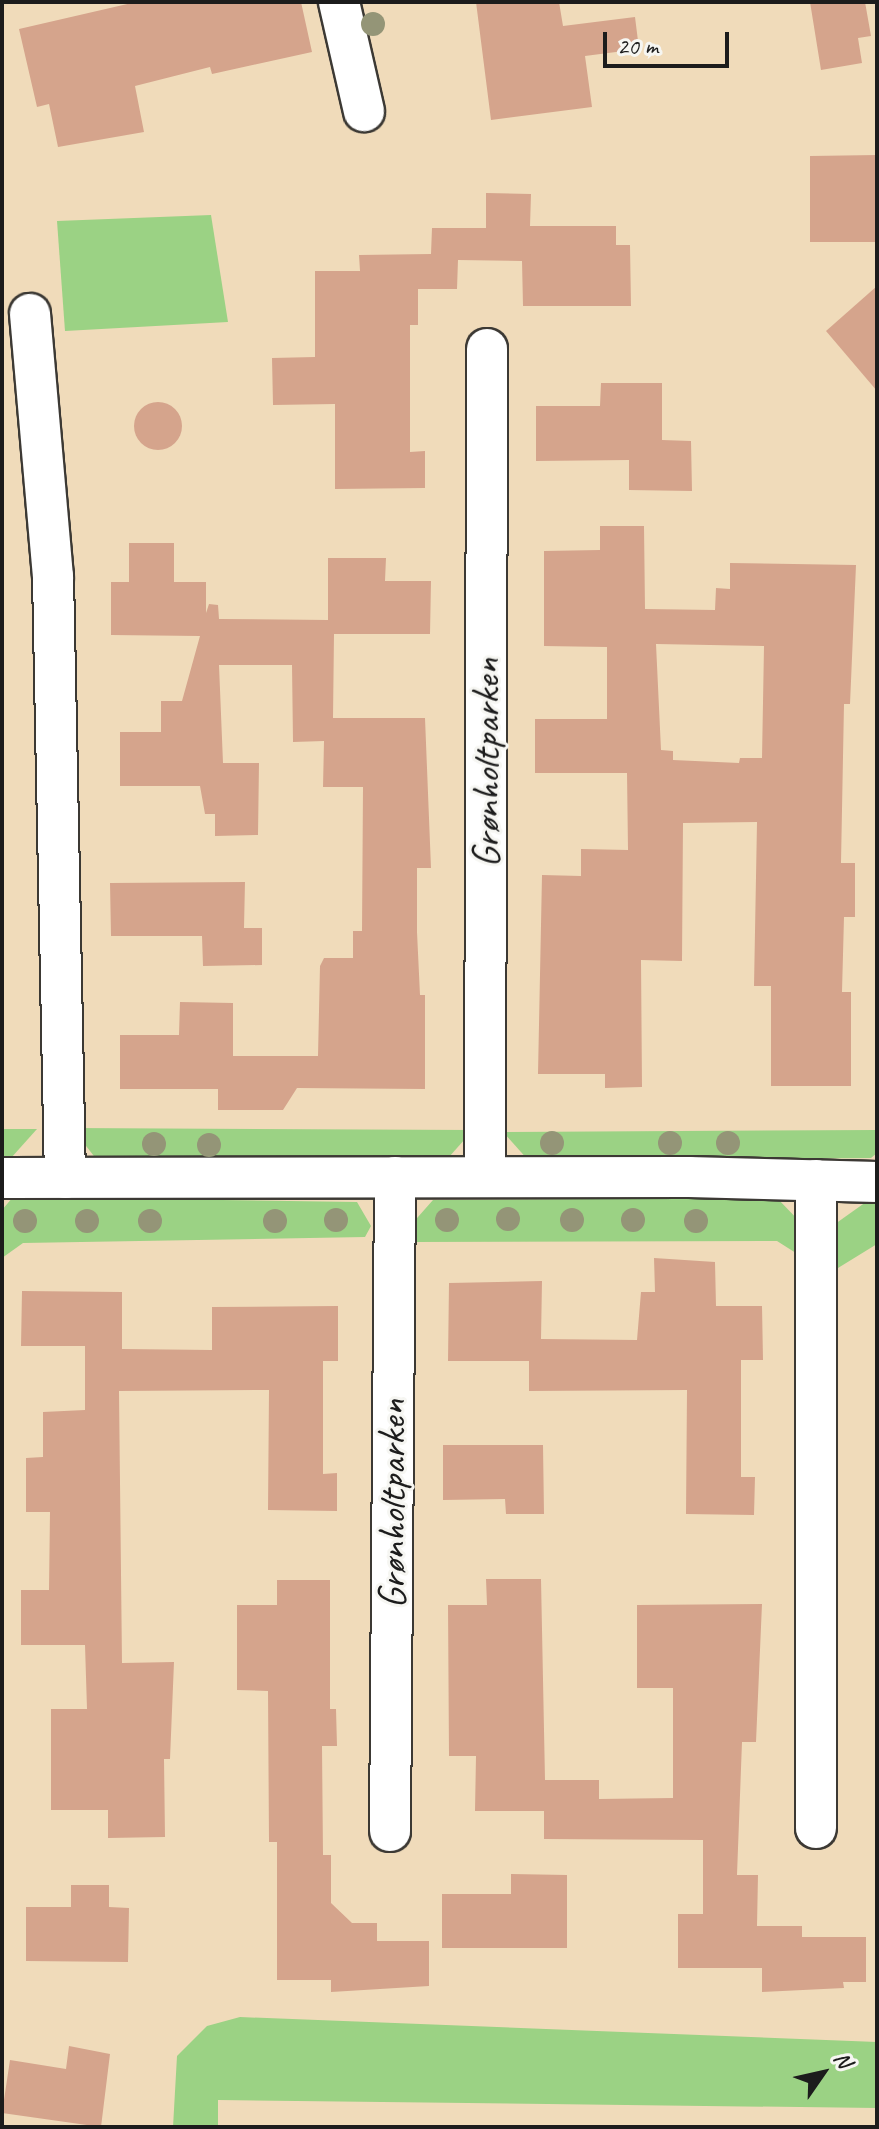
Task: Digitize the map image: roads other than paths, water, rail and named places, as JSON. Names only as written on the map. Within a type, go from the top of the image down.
[{"type":"street","points":[[339,2],[364,111]]},
{"type":"street","points":[[30,314],[18,362],[53,576],[65,1178]]},
{"type":"street","name":"Grønholtparken","points":[[485,1177],[487,349]]},
{"type":"street","name":"Grønholtparken","points":[[390,1831],[395,1177]]},
{"type":"street","points":[[2,1178],[485,1177],[877,1182]]},
{"type":"street","points":[[816,1180],[816,1828]]}]
